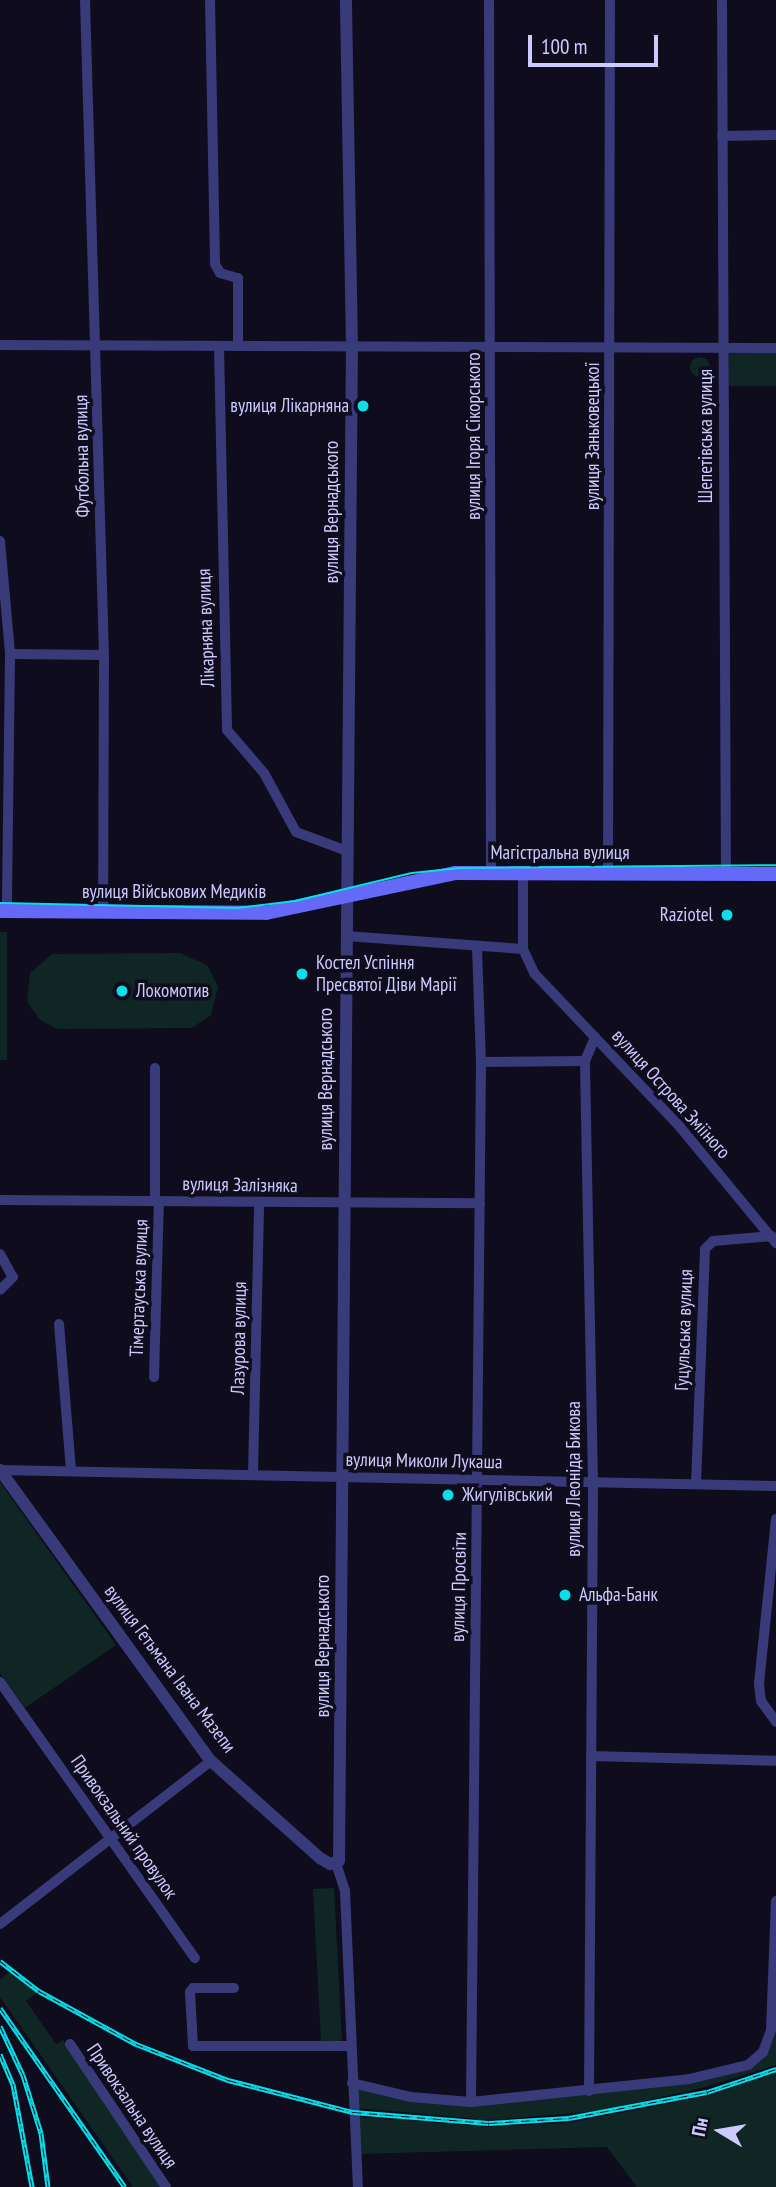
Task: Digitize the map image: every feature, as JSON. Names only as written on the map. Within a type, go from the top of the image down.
[{"type":"main road","name":"Магістральна вулиця","points":[[346,898],[436,875],[491,872],[726,871],[776,874]]},
{"type":"main road","name":"вулиця Військових Медиків","points":[[4,911],[266,913],[346,898]]},
{"type":"street","name":"Футбольна вулиця","points":[[85,0],[104,655],[103,912]]},
{"type":"street","points":[[210,0],[215,264],[220,273],[238,278],[238,346]]},
{"type":"street","name":"вулиця Вернадського","points":[[346,0],[352,348],[346,898],[342,1850],[336,1863],[345,1891],[358,2187]]},
{"type":"street","name":"вулиця Ігоря Сікорського","points":[[489,0],[492,350],[491,872]]},
{"type":"street","name":"вулиця Заньковецької","points":[[608,872],[610,0]]},
{"type":"street","name":"Шепетівська вулиця","points":[[722,0],[726,871]]},
{"type":"street","points":[[722,136],[776,135]]},
{"type":"street","points":[[0,345],[492,350],[776,348]]},
{"type":"street","name":"Лікарняна вулиця","points":[[219,346],[227,730],[264,773],[296,832],[347,851]]},
{"type":"street","points":[[0,541],[10,654],[4,911]]},
{"type":"street","points":[[10,654],[104,655]]},
{"type":"street","points":[[346,936],[523,949],[523,873]]},
{"type":"street","name":"вулиця Просвіти","points":[[471,2102],[481,1062],[477,946]]},
{"type":"street","name":"вулиця Острова Зміїного","points":[[523,949],[534,973],[680,1127],[774,1240]]},
{"type":"street","name":"вулиця Леоніда Бикова","points":[[589,2091],[593,1482],[585,1061],[595,1037]]},
{"type":"street","points":[[481,1062],[585,1061]]},
{"type":"street","name":"Тімертауська вулиця","points":[[154,1377],[157,1201],[155,1068]]},
{"type":"street","name":"вулиця Залізняка","points":[[0,1200],[259,1204],[480,1203]]},
{"type":"street","name":"Лазурова вулиця","points":[[253,1474],[259,1204]]},
{"type":"street","name":"Гуцульська вулиця","points":[[696,1484],[705,1249],[713,1241],[774,1240]]},
{"type":"street","points":[[0,1254],[13,1277],[0,1290]]},
{"type":"street","points":[[59,1324],[71,1471]]},
{"type":"street","name":"вулиця Миколи Лукаша","points":[[0,1470],[776,1486]]},
{"type":"street","name":"вулиця Гетьмана Івана Мазепи","points":[[0,1470],[211,1761],[320,1858],[336,1863]]},
{"type":"street","points":[[776,1518],[759,1684],[761,1701],[776,1722]]},
{"type":"street","name":"Привокзальний провулок","points":[[0,1682],[195,1958]]},
{"type":"street","points":[[591,1756],[776,1760]]},
{"type":"street","points":[[0,1924],[110,1835],[211,1761]]},
{"type":"street","points":[[352,2083],[411,2097],[471,2102],[689,2079],[757,2059],[771,2030],[776,1900]]},
{"type":"street","points":[[234,1988],[193,1988],[190,1992],[193,2046],[351,2046]]},
{"type":"street","name":"Привокзальна вулиця","points":[[70,2044],[166,2187]]},
{"type":"green space","points":[[729,353],[776,353],[776,386],[729,386]]},
{"type":"green space","points":[[700,357],[707,360],[710,367],[707,374],[700,377],[693,374],[690,367],[693,360]]},
{"type":"green space","points":[[0,932],[7,932],[7,1060],[0,1060]]},
{"type":"green space","name":"Локомотив","points":[[180,953],[207,965],[218,987],[211,1015],[192,1028],[58,1029],[40,1020],[27,1002],[30,973],[52,954]]},
{"type":"green space","points":[[0,1482],[116,1645],[25,1708],[0,1673]]},
{"type":"green space","points":[[334,1888],[342,2042],[321,2043],[313,1889]]},
{"type":"green space","points":[[10,1972],[37,1993],[26,2001],[56,2044],[63,2040],[162,2187],[133,2187],[0,1997],[0,1980]]},
{"type":"green space","points":[[776,1985],[776,2065],[705,2087],[601,2111],[489,2120],[357,2108],[355,2086],[434,2102],[690,2080],[765,2054]]},
{"type":"green space","points":[[776,2073],[776,2187],[637,2187],[607,2147],[359,2154],[357,2117],[489,2127],[570,2123],[707,2096]]},
{"type":"tram line","points":[[0,903],[237,908],[295,901],[412,873],[460,868],[776,865]]},
{"type":"railway","points":[[0,1961],[39,1991],[136,2044],[228,2080],[353,2112],[489,2123],[569,2118],[707,2092],[776,2069]]},
{"type":"railway","points":[[0,2008],[125,2187]]},
{"type":"railway","points":[[0,2026],[23,2075],[41,2133],[48,2187]]},
{"type":"railway","points":[[0,2054],[13,2084],[32,2187]]},
{"type":"place","name":"вулиця Лікарняна","points":[[363,406]]},
{"type":"place","name":"Raziotel","points":[[727,915]]},
{"type":"place","name":"Костел Успіння Пресвятої Діви Марії","points":[[302,974]]},
{"type":"place","name":"Локомотив","points":[[122,991]]},
{"type":"place","name":"Жигулівський","points":[[448,1495]]},
{"type":"place","name":"Альфа-Банк","points":[[565,1595]]}]
